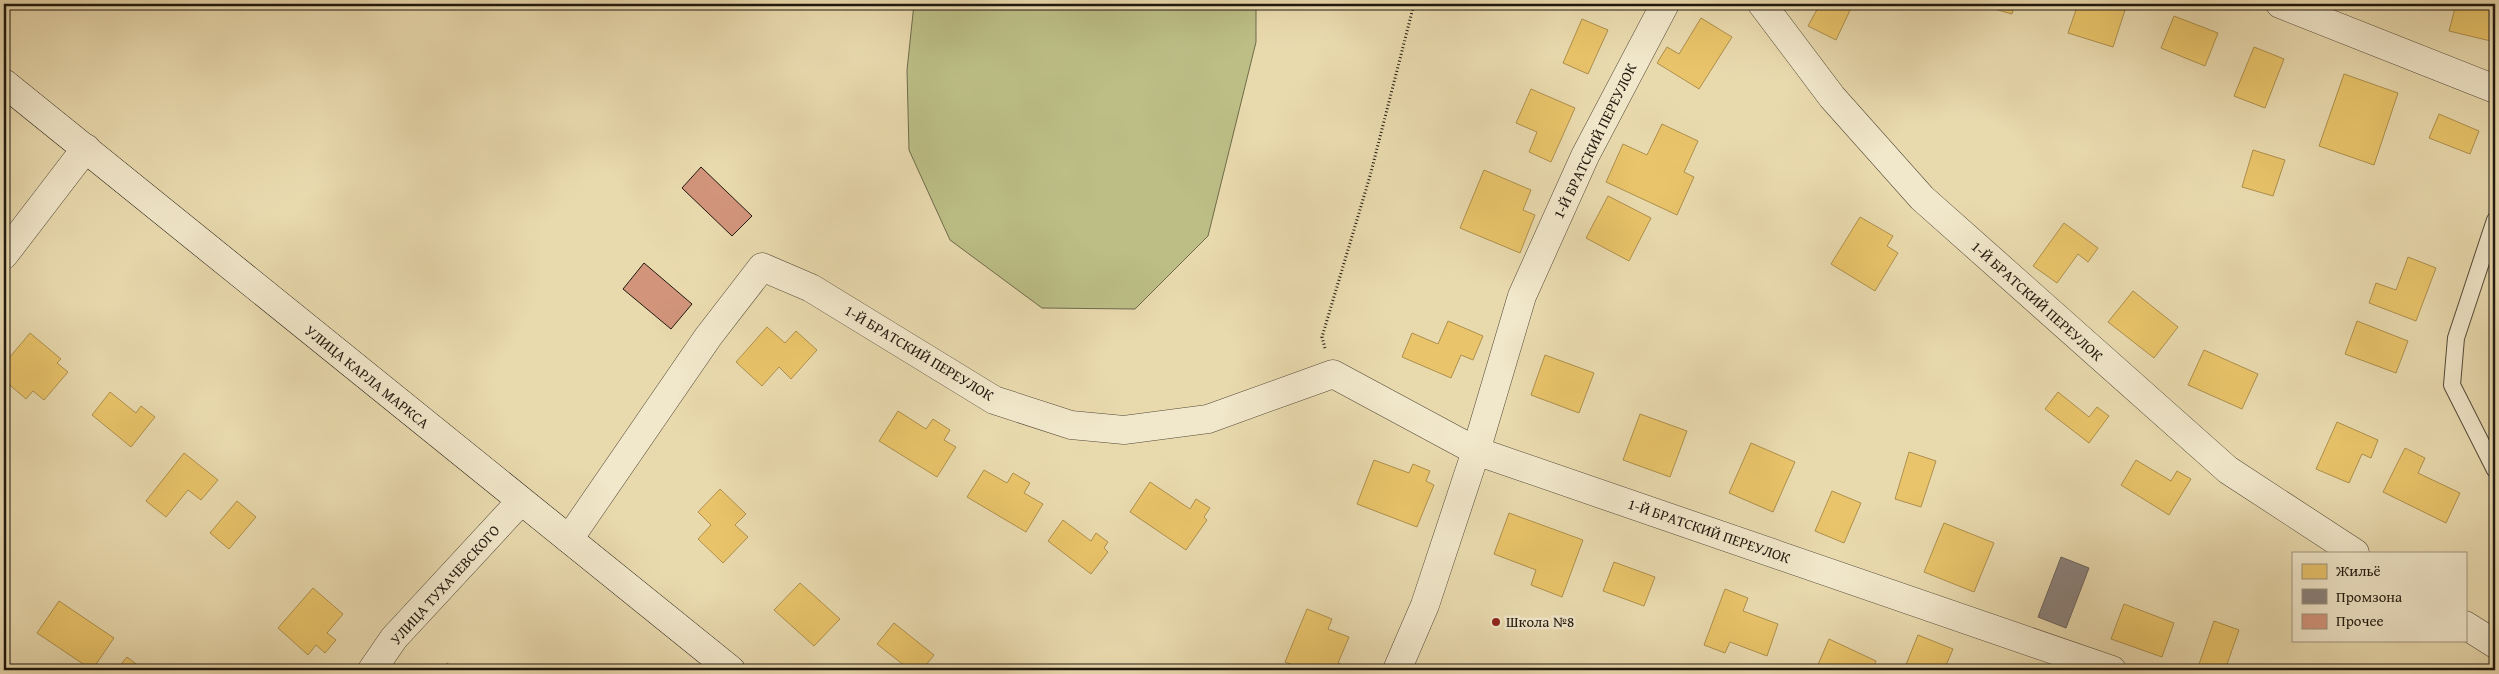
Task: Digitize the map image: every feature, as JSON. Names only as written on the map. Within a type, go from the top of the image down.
[{"type":"street","name":"1-Й БРАТСКИЙ ПЕРЕУЛОК","points":[[1397,670],[1425,605],[1476,451],[1522,296],[1585,156],[1664,4]]},
{"type":"street","name":"1-Й БРАТСКИЙ ПЕРЕУЛОК","points":[[1762,4],[1832,97],[1922,198],[2228,470],[2353,552]]},
{"type":"street","points":[[2280,4],[2495,89]]},
{"type":"street","name":"УЛИЦА КАРЛА МАРКСА","points":[[4,83],[520,502],[731,670]]},
{"type":"street","points":[[4,255],[86,148]]},
{"type":"street","name":"1-Й БРАТСКИЙ ПЕРЕУЛОК","points":[[569,540],[708,337],[762,267],[811,288],[994,400],[1071,425],[1124,430],[1208,418],[1332,374],[1476,451],[2112,670]]},
{"type":"street","name":"УЛИЦА ТУХАЧЕВСКОГО","points":[[372,670],[394,638],[520,502]]},
{"type":"street","points":[[2466,626],[2495,644]]},
{"type":"lane","points":[[2495,220],[2456,338],[2452,385],[2495,470]]},
{"type":"path","points":[[1332,374],[1322,337],[1370,176],[1414,4]]},
{"type":"green space","points":[[914,4],[1256,4],[1256,42],[1208,236],[1135,309],[1042,308],[950,240],[909,150],[907,70]]},
{"type":"building: Жильё","points":[[1820,4],[1853,4],[1836,40],[1808,26]]},
{"type":"building: Жильё","points":[[1992,4],[2015,4],[2012,14],[1991,8]]},
{"type":"building: Жильё","points":[[2078,4],[2127,4],[2113,47],[2068,33]]},
{"type":"building: Жильё","points":[[2456,4],[2487,4],[2487,8],[2495,10],[2495,42],[2449,31]]},
{"type":"building: Жильё","points":[[2174,16],[2218,33],[2205,66],[2161,48]]},
{"type":"building: Жильё","points":[[1701,18],[1732,37],[1699,89],[1657,63],[1667,47],[1679,54]]},
{"type":"building: Жильё","points":[[1582,19],[1608,30],[1588,74],[1563,63]]},
{"type":"building: Жильё","points":[[2254,47],[2284,59],[2265,108],[2234,96]]},
{"type":"building: Жильё","points":[[2344,74],[2398,93],[2374,165],[2319,146]]},
{"type":"building: Жильё","points":[[1531,89],[1575,108],[1551,162],[1529,152],[1537,132],[1516,123]]},
{"type":"building: Жильё","points":[[2439,114],[2479,131],[2470,154],[2429,138]]},
{"type":"building: Жильё","points":[[1662,124],[1698,141],[1684,172],[1694,177],[1677,215],[1606,182],[1623,144],[1647,155]]},
{"type":"building: Жильё","points":[[2253,150],[2285,160],[2273,196],[2242,187]]},
{"type":"building: Жильё","points":[[1484,170],[1531,190],[1523,210],[1535,215],[1520,253],[1460,228]]},
{"type":"building: Жильё","points":[[1608,196],[1651,218],[1629,261],[1586,238]]},
{"type":"building: Жильё","points":[[1860,217],[1893,236],[1887,246],[1898,253],[1875,291],[1831,264]]},
{"type":"building: Жильё","points":[[2064,223],[2098,248],[2088,262],[2078,254],[2057,283],[2033,266]]},
{"type":"building: Жильё","points":[[2408,257],[2436,268],[2416,321],[2369,303],[2376,283],[2396,290]]},
{"type":"building: Жильё","points":[[2133,291],[2178,327],[2154,358],[2108,322]]},
{"type":"building: Жильё","points":[[1448,321],[1483,336],[1473,360],[1461,355],[1451,378],[1402,357],[1412,333],[1438,344]]},
{"type":"building: Жильё","points":[[2357,321],[2408,341],[2396,373],[2345,354]]},
{"type":"building: Жильё","points":[[767,327],[785,343],[796,331],[817,350],[791,379],[779,367],[762,386],[736,362]]},
{"type":"building: Жильё","points":[[30,333],[61,359],[57,363],[68,372],[44,400],[33,391],[26,399],[4,380],[4,364]]},
{"type":"building: Жильё","points":[[2204,350],[2258,374],[2242,409],[2188,385]]},
{"type":"building: Жильё","points":[[1545,355],[1594,373],[1579,413],[1531,395]]},
{"type":"building: Жильё","points":[[110,392],[136,413],[141,406],[155,417],[131,447],[92,415]]},
{"type":"building: Жильё","points":[[2058,392],[2089,417],[2097,407],[2109,416],[2089,443],[2045,409]]},
{"type":"building: Жильё","points":[[898,411],[926,429],[933,419],[950,430],[944,440],[956,447],[937,477],[879,441]]},
{"type":"building: Жильё","points":[[1640,414],[1687,431],[1670,477],[1623,460]]},
{"type":"building: Жильё","points":[[2337,422],[2378,440],[2371,458],[2362,454],[2349,483],[2316,469]]},
{"type":"building: Жильё","points":[[1751,443],[1795,462],[1773,512],[1729,493]]},
{"type":"building: Жильё","points":[[2405,448],[2425,458],[2418,473],[2460,493],[2446,523],[2383,492]]},
{"type":"building: Жильё","points":[[1909,452],[1936,461],[1921,507],[1895,499]]},
{"type":"building: Жильё","points":[[184,453],[218,480],[201,500],[188,490],[166,517],[146,501]]},
{"type":"building: Жильё","points":[[1374,460],[1409,473],[1413,464],[1430,471],[1426,481],[1434,485],[1417,527],[1357,504]]},
{"type":"building: Жильё","points":[[2136,460],[2171,481],[2177,471],[2191,479],[2169,515],[2121,485]]},
{"type":"building: Жильё","points":[[984,470],[1007,483],[1013,473],[1030,483],[1024,493],[1043,504],[1026,532],[967,497]]},
{"type":"building: Жильё","points":[[1150,482],[1190,509],[1196,499],[1210,508],[1204,517],[1207,520],[1186,550],[1130,512]]},
{"type":"building: Жильё","points":[[720,489],[746,514],[735,525],[748,537],[723,563],[698,539],[711,525],[698,512]]},
{"type":"building: Жильё","points":[[1832,491],[1861,503],[1844,543],[1815,531]]},
{"type":"building: Жильё","points":[[237,501],[256,517],[229,549],[210,533]]},
{"type":"building: Жильё","points":[[1509,513],[1583,540],[1562,597],[1531,585],[1536,570],[1494,554]]},
{"type":"building: Жильё","points":[[1063,520],[1091,541],[1096,533],[1108,542],[1104,548],[1108,552],[1091,574],[1048,541]]},
{"type":"building: Жильё","points":[[1944,523],[1994,543],[1974,592],[1924,572]]},
{"type":"building: Жильё","points":[[1614,562],[1655,577],[1644,606],[1603,591]]},
{"type":"building: Жильё","points":[[800,583],[840,619],[814,646],[774,610]]},
{"type":"building: Жильё","points":[[313,588],[343,614],[327,633],[336,640],[325,653],[316,645],[308,655],[278,628]]},
{"type":"building: Жильё","points":[[1725,589],[1748,598],[1743,611],[1778,624],[1767,656],[1730,642],[1725,653],[1704,645]]},
{"type":"building: Жильё","points":[[59,601],[114,638],[92,670],[37,633]]},
{"type":"building: Жильё","points":[[2124,604],[2174,623],[2162,657],[2111,639]]},
{"type":"building: Жильё","points":[[1307,609],[1332,619],[1328,629],[1349,637],[1338,663],[1355,670],[1306,670],[1285,662]]},
{"type":"building: Жильё","points":[[2214,621],[2239,630],[2225,670],[2197,670]]},
{"type":"building: Жильё","points":[[894,623],[934,655],[922,670],[910,670],[877,644]]},
{"type":"building: Жильё","points":[[1918,635],[1953,649],[1944,670],[1913,670],[1905,667]]},
{"type":"building: Жильё","points":[[1829,639],[1876,661],[1872,670],[1824,670],[1817,667]]},
{"type":"building: Жильё","points":[[127,657],[144,670],[116,670]]},
{"type":"building: Жильё","points":[[447,663],[457,670],[442,670]]},
{"type":"building: Промзона","points":[[2061,557],[2089,568],[2066,628],[2038,617]]},
{"type":"building: Прочее","points":[[701,167],[752,216],[732,236],[682,188]]},
{"type":"building: Прочее","points":[[644,263],[692,304],[671,329],[623,289]]},
{"type":"place","name":"Школа №8","points":[[1496,622]]}]
